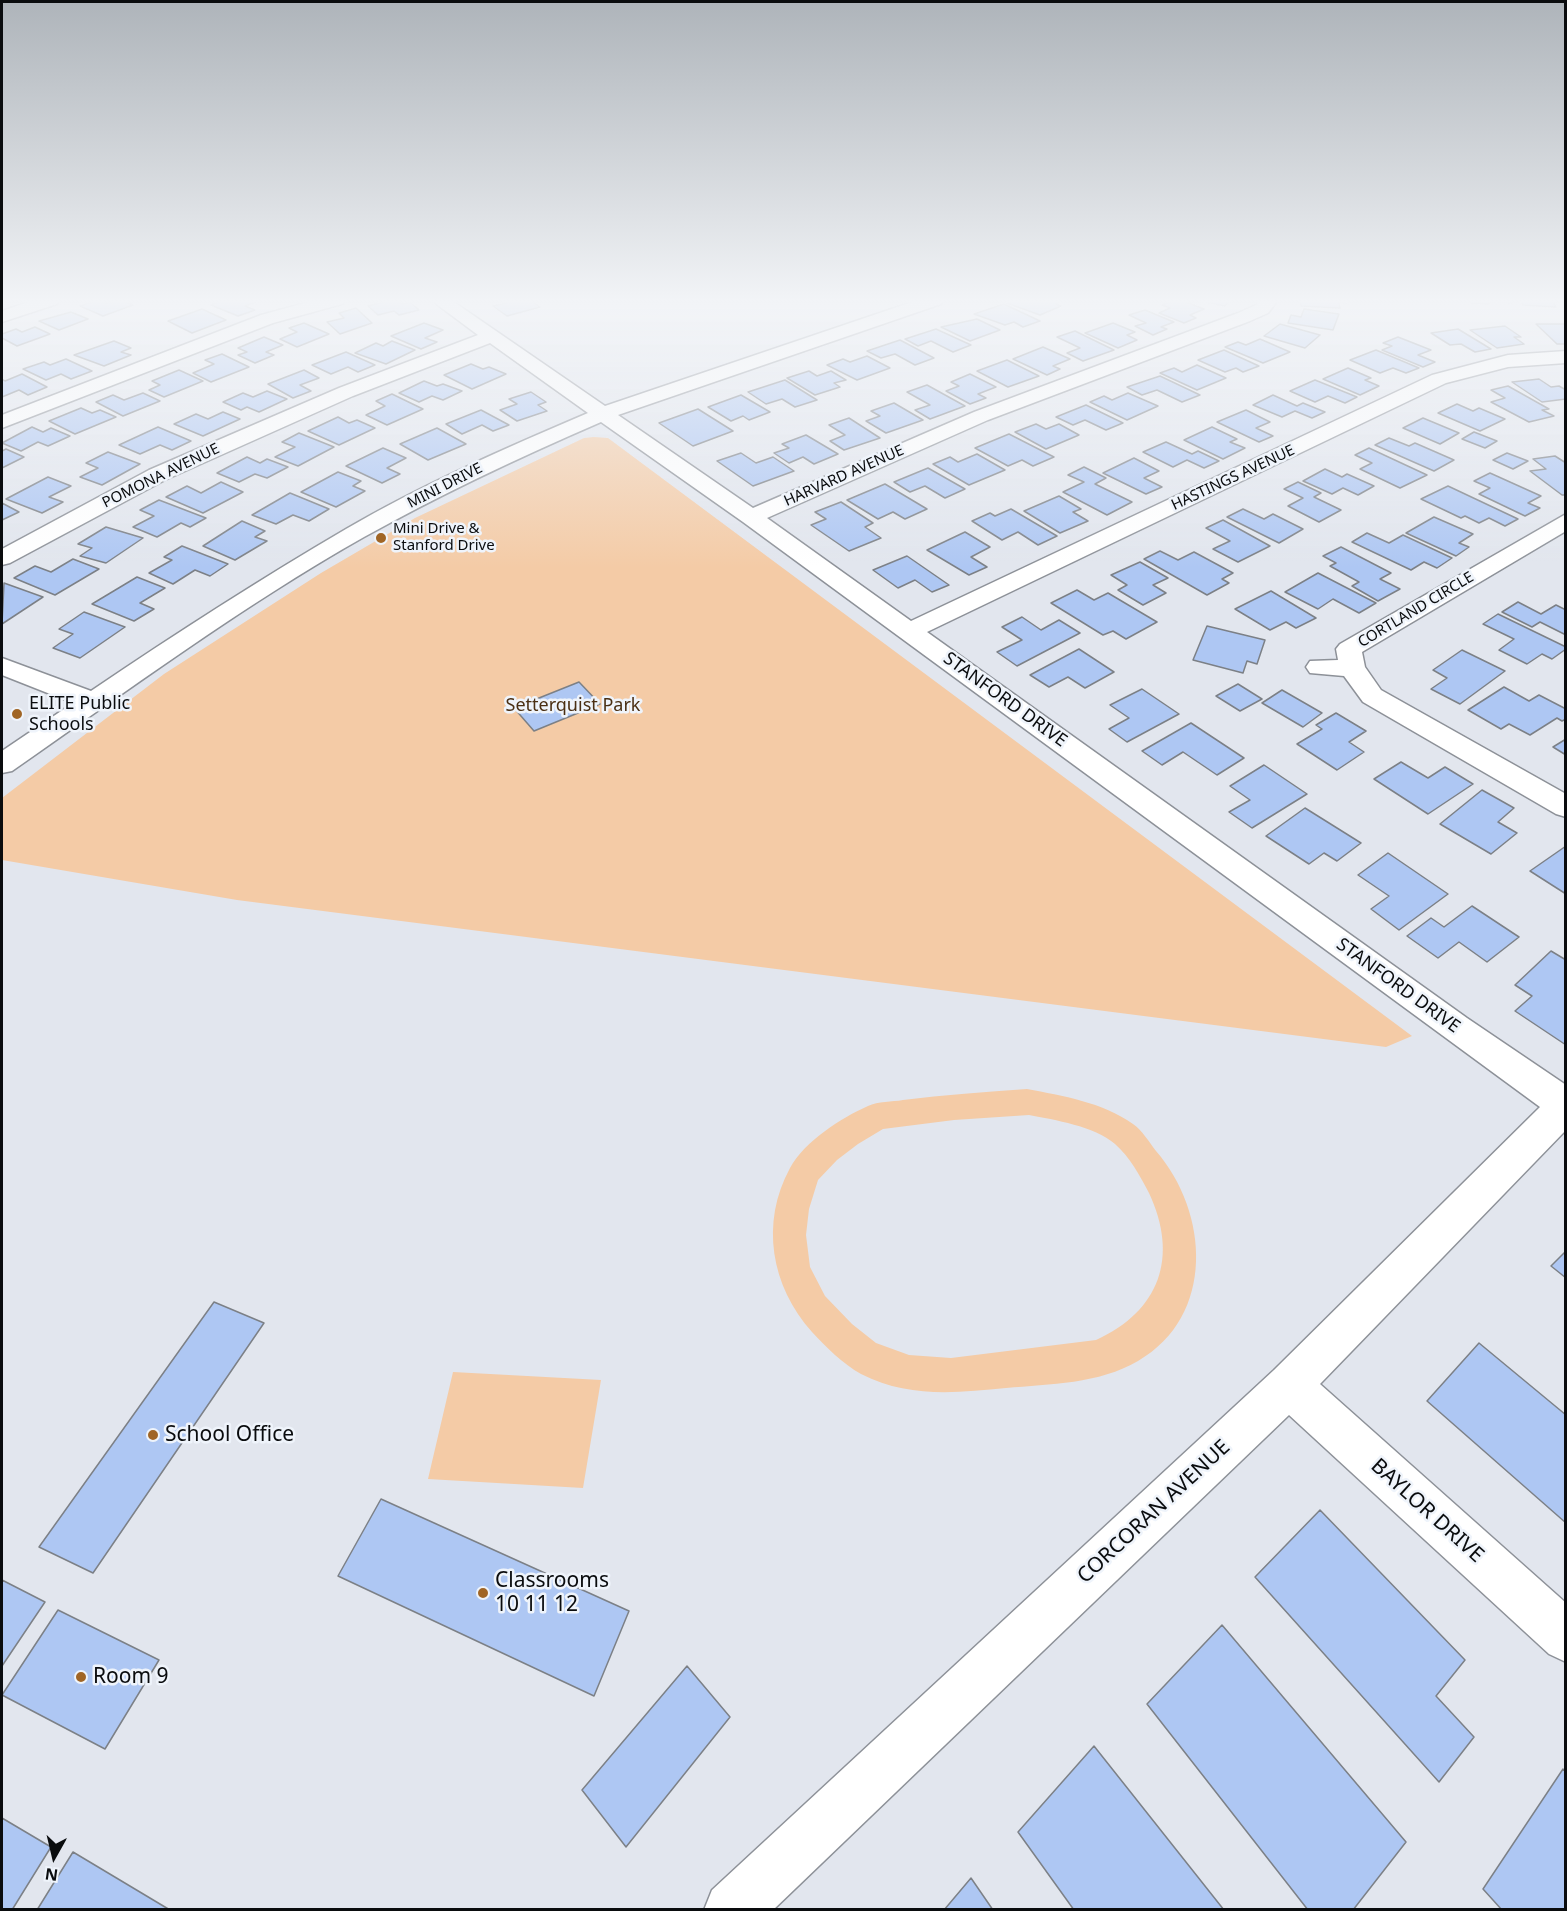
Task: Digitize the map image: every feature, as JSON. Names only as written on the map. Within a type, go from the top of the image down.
[{"type":"street","points":[[2,422],[86,389]]},
{"type":"street","name":"POMONA AVENUE","points":[[2,558],[157,475],[353,389]]},
{"type":"street","name":"STANFORD DRIVE","points":[[569,389],[909,631],[1445,1021],[1566,1105]]},
{"type":"street","name":"MINI DRIVE","points":[[2,764],[91,700],[195,632],[355,533],[480,467],[604,413],[674,389]]},
{"type":"street","name":"HARVARD AVENUE","points":[[751,517],[981,416],[1052,389]]},
{"type":"street","name":"HASTINGS AVENUE","points":[[909,631],[1418,389]]},
{"type":"street","name":"CORTLAND CIRCLE","points":[[1566,521],[1349,650],[1352,668],[1372,696],[1566,807]]},
{"type":"street","points":[[2,666],[91,700]]},
{"type":"street","points":[[1319,667],[1352,668]]},
{"type":"street","name":"CORCORAN AVENUE","points":[[732,1910],[1289,1385],[1566,1105]]},
{"type":"street","name":"BAYLOR DRIVE","points":[[1289,1385],[1566,1637]]},
{"type":"green space","name":"Setterquist Park","points":[[584,438],[608,438],[1412,1036],[1386,1047],[237,900],[2,860],[2,798],[164,674],[321,573],[415,518]]},
{"type":"green space","points":[[1027,1089],[1068,1097],[1121,1116],[1139,1129],[1174,1176],[1187,1203],[1194,1232],[1196,1262],[1192,1291],[1181,1318],[1163,1342],[1138,1361],[1123,1369],[1074,1382],[932,1392],[896,1387],[854,1370],[812,1332],[787,1295],[779,1274],[774,1253],[775,1210],[790,1168],[805,1149],[824,1131],[872,1104]],"holes":[[[1029,1115],[1074,1125],[1106,1138],[1115,1144],[1138,1173],[1158,1217],[1162,1239],[1162,1260],[1158,1280],[1149,1298],[1136,1314],[1118,1328],[1096,1340],[951,1358],[909,1355],[876,1343],[852,1324],[825,1296],[810,1267],[806,1235],[809,1209],[818,1180],[837,1160],[883,1129],[954,1120]]]},
{"type":"green space","points":[[453,1372],[601,1380],[583,1488],[428,1479]]},
{"type":"building","points":[[2,389],[42,389],[28,395],[19,390],[2,397]]},
{"type":"building","points":[[151,389],[183,389],[164,397],[149,390]]},
{"type":"building","points":[[277,389],[311,391],[293,398]]},
{"type":"building","points":[[407,389],[462,391],[443,400],[432,396],[419,402],[399,393]]},
{"type":"building","points":[[757,389],[800,389],[817,400],[795,407],[782,399],[766,404],[748,392]]},
{"type":"building","points":[[805,389],[833,389],[815,395]]},
{"type":"building","points":[[915,389],[935,389],[965,406],[930,419],[915,410],[930,405],[907,392]]},
{"type":"building","points":[[990,389],[978,394],[986,398],[970,404],[946,391]]},
{"type":"building","points":[[1131,389],[1188,389],[1200,395],[1182,402],[1157,390],[1142,395]]},
{"type":"building","points":[[1338,389],[1357,397],[1345,403],[1328,396],[1315,402],[1290,391]]},
{"type":"building","points":[[1347,389],[1372,389],[1360,395]]},
{"type":"building","points":[[1514,389],[1549,409],[1542,410],[1554,416],[1529,422],[1491,402],[1505,398],[1491,390]]},
{"type":"building","points":[[1523,389],[1566,390],[1566,399],[1542,402]]},
{"type":"building","points":[[267,391],[287,399],[259,412],[247,407],[241,410],[223,402],[243,393],[253,397]]},
{"type":"building","points":[[531,392],[546,402],[538,405],[547,411],[517,421],[500,410],[517,404],[509,399]]},
{"type":"building","points":[[143,393],[160,401],[123,416],[96,402],[113,395],[124,400]]},
{"type":"building","points":[[1128,393],[1158,406],[1127,420],[1090,402],[1104,396],[1112,400]]},
{"type":"building","points":[[392,394],[423,409],[387,425],[366,415],[385,406],[376,401]]},
{"type":"building","points":[[741,395],[770,412],[749,420],[743,416],[731,421],[708,407]]},
{"type":"building","points":[[1273,395],[1297,406],[1303,403],[1325,412],[1312,418],[1295,411],[1282,417],[1253,405]]},
{"type":"building","points":[[894,403],[923,420],[886,433],[866,421],[880,416],[871,411]]},
{"type":"building","points":[[1457,404],[1473,411],[1479,408],[1505,419],[1480,431],[1438,413]]},
{"type":"building","points":[[1086,405],[1123,423],[1106,430],[1085,420],[1073,425],[1056,417]]},
{"type":"building","points":[[81,408],[92,413],[100,410],[116,417],[75,434],[49,421]]},
{"type":"building","points":[[698,409],[733,431],[693,446],[659,423]]},
{"type":"building","points":[[481,410],[509,425],[493,431],[482,425],[462,434],[446,424]]},
{"type":"building","points":[[1246,410],[1270,422],[1256,428],[1273,436],[1259,442],[1217,422]]},
{"type":"building","points":[[223,412],[240,419],[203,436],[174,424],[196,414],[208,419]]},
{"type":"building","points":[[338,417],[349,423],[357,420],[375,428],[339,445],[308,431]]},
{"type":"building","points":[[849,418],[880,438],[844,450],[830,441],[845,435],[829,425]]},
{"type":"building","points":[[1423,418],[1459,433],[1440,444],[1403,428]]},
{"type":"building","points":[[1036,424],[1046,429],[1059,424],[1079,435],[1046,449],[1015,432]]},
{"type":"building","points":[[32,427],[43,432],[51,428],[70,436],[48,446],[38,442],[21,451],[2,443]]},
{"type":"building","points":[[158,427],[191,441],[172,450],[160,445],[140,454],[119,445]]},
{"type":"building","points":[[1212,427],[1237,439],[1230,442],[1245,448],[1223,459],[1184,440]]},
{"type":"building","points":[[437,428],[466,444],[428,460],[400,444]]},
{"type":"building","points":[[1474,432],[1497,441],[1485,448],[1462,439]]},
{"type":"building","points":[[299,433],[334,447],[298,466],[275,457],[295,447],[282,442]]},
{"type":"building","points":[[1009,434],[1054,457],[1033,466],[1022,460],[1008,466],[975,448]]},
{"type":"building","points":[[806,435],[838,454],[814,464],[803,457],[789,463],[774,453],[789,448],[782,444]]},
{"type":"building","points":[[1389,438],[1409,446],[1415,443],[1454,460],[1434,471],[1375,445]]},
{"type":"building","points":[[1166,442],[1192,454],[1198,451],[1219,461],[1204,468],[1187,460],[1173,467],[1143,452]]},
{"type":"building","points":[[383,448],[406,458],[387,468],[400,474],[382,483],[346,466]]},
{"type":"building","points":[[1369,448],[1427,475],[1400,488],[1360,469],[1372,463],[1355,455]]},
{"type":"building","points":[[6,449],[24,457],[2,468],[2,451]]},
{"type":"building","points":[[108,452],[140,464],[102,485],[80,477],[98,468],[86,463]]},
{"type":"building","points":[[741,453],[756,463],[773,457],[794,471],[753,486],[717,461]]},
{"type":"building","points":[[1507,453],[1528,461],[1513,469],[1493,460]]},
{"type":"building","points":[[977,454],[1005,470],[969,485],[933,464],[950,457],[958,462]]},
{"type":"building","points":[[1555,456],[1566,463],[1566,495],[1562,495],[1530,471],[1546,469],[1533,459]]},
{"type":"building","points":[[247,457],[260,463],[267,459],[288,467],[267,478],[255,474],[239,482],[217,473]]},
{"type":"building","points":[[1134,458],[1159,471],[1144,478],[1162,487],[1146,494],[1103,473]]},
{"type":"building","points":[[1084,467],[1106,478],[1095,484],[1132,502],[1107,515],[1063,492],[1084,482],[1068,475]]},
{"type":"building","points":[[928,468],[965,489],[945,498],[925,486],[910,492],[894,482]]},
{"type":"building","points":[[1325,469],[1342,477],[1347,474],[1374,486],[1358,495],[1343,488],[1332,494],[1303,481]]},
{"type":"building","points":[[338,472],[361,481],[353,486],[365,491],[336,507],[301,492]]},
{"type":"building","points":[[1490,473],[1541,496],[1528,503],[1540,508],[1525,516],[1479,494],[1490,488],[1474,481]]},
{"type":"building","points":[[48,477],[71,486],[49,497],[63,502],[42,513],[6,499]]},
{"type":"building","points":[[221,482],[243,492],[203,513],[166,497],[187,486],[201,493]]},
{"type":"building","points":[[1298,482],[1321,493],[1314,497],[1341,510],[1319,522],[1288,506],[1303,498],[1284,489]]},
{"type":"building","points":[[885,484],[927,509],[905,519],[893,512],[878,519],[847,500]]},
{"type":"building","points":[[1448,486],[1518,519],[1505,526],[1489,518],[1479,523],[1465,516],[1461,518],[1421,499]]},
{"type":"building","points":[[290,493],[329,509],[309,521],[293,515],[276,524],[252,515]]},
{"type":"building","points":[[1059,496],[1081,509],[1073,512],[1088,521],[1060,533],[1024,511]]},
{"type":"building","points":[[159,500],[206,518],[190,527],[181,523],[157,537],[133,527],[154,516],[140,510]]},
{"type":"building","points":[[841,502],[873,523],[865,527],[881,538],[849,551],[811,525],[826,519],[815,512]]},
{"type":"building","points":[[2,503],[19,512],[2,520]]},
{"type":"building","points":[[1011,509],[1057,536],[1038,545],[1018,532],[1002,540],[972,521],[990,513],[995,516]]},
{"type":"building","points":[[1243,509],[1264,519],[1273,514],[1303,529],[1279,543],[1227,517]]},
{"type":"building","points":[[1434,517],[1473,534],[1459,543],[1469,547],[1456,556],[1406,533]]},
{"type":"building","points":[[1223,520],[1270,546],[1238,562],[1213,549],[1230,541],[1206,528]]},
{"type":"building","points":[[242,521],[265,531],[255,537],[267,541],[235,560],[203,546]]},
{"type":"building","points":[[106,527],[143,538],[106,563],[80,556],[92,548],[78,544]]},
{"type":"building","points":[[965,532],[990,547],[971,557],[987,567],[969,575],[927,550]]},
{"type":"building","points":[[1367,533],[1389,543],[1403,535],[1452,558],[1437,568],[1424,562],[1411,570],[1352,542]]},
{"type":"building","points":[[182,546],[228,564],[210,576],[195,570],[173,584],[149,573],[172,560],[164,557]]},
{"type":"building","points":[[1341,547],[1391,573],[1380,579],[1400,589],[1378,601],[1352,586],[1359,582],[1330,566],[1336,563],[1323,556]]},
{"type":"building","points":[[1160,551],[1178,560],[1194,552],[1233,573],[1222,579],[1229,583],[1207,595],[1144,559]]},
{"type":"building","points":[[907,556],[949,585],[932,592],[915,580],[898,588],[873,570]]},
{"type":"building","points":[[73,559],[99,569],[55,595],[14,578],[35,566],[51,572]]},
{"type":"building","points":[[1140,562],[1168,578],[1153,585],[1166,593],[1143,605],[1118,590],[1127,585],[1111,575]]},
{"type":"building","points":[[1318,573],[1376,603],[1359,613],[1333,599],[1318,609],[1285,592]]},
{"type":"building","points":[[137,577],[165,588],[140,603],[154,609],[134,621],[92,604]]},
{"type":"building","points":[[4,583],[43,597],[2,624]]},
{"type":"building","points":[[1077,590],[1094,600],[1108,593],[1157,622],[1126,639],[1113,631],[1103,635],[1051,603]]},
{"type":"building","points":[[1271,591],[1316,618],[1296,628],[1286,622],[1270,630],[1235,609]]},
{"type":"building","points":[[1518,602],[1541,614],[1556,605],[1566,610],[1566,635],[1540,622],[1532,627],[1502,612]]},
{"type":"building","points":[[84,612],[125,627],[80,658],[53,648],[73,634],[59,629]]},
{"type":"building","points":[[1498,614],[1566,649],[1552,659],[1542,654],[1527,664],[1499,650],[1514,639],[1483,624]]},
{"type":"building","points":[[1022,617],[1041,630],[1059,620],[1080,633],[1017,666],[997,652],[1022,640],[1002,627]]},
{"type":"building","points":[[1207,626],[1265,640],[1257,664],[1247,661],[1243,673],[1193,660]]},
{"type":"building","points":[[1079,649],[1114,672],[1085,688],[1068,677],[1049,687],[1030,675]]},
{"type":"building","points":[[1462,650],[1505,671],[1460,704],[1431,689],[1447,678],[1433,670]]},
{"type":"building","points":[[579,682],[600,704],[534,731],[514,708]]},
{"type":"building","points":[[1238,684],[1262,699],[1240,711],[1216,696]]},
{"type":"building","points":[[1504,687],[1529,701],[1539,695],[1566,709],[1566,719],[1562,721],[1557,718],[1530,735],[1509,724],[1501,729],[1468,710]]},
{"type":"building","points":[[1142,689],[1179,714],[1127,742],[1109,729],[1129,718],[1110,705]]},
{"type":"building","points":[[1282,690],[1322,713],[1303,727],[1262,703]]},
{"type":"building","points":[[1336,713],[1366,731],[1349,742],[1364,752],[1337,770],[1297,744],[1322,729],[1316,725]]},
{"type":"building","points":[[1191,723],[1244,758],[1217,775],[1183,752],[1162,765],[1142,751]]},
{"type":"building","points":[[1566,739],[1566,755],[1553,747]]},
{"type":"building","points":[[1401,762],[1428,778],[1445,767],[1473,784],[1428,814],[1374,779]]},
{"type":"building","points":[[1264,765],[1307,794],[1252,828],[1229,812],[1250,800],[1230,786]]},
{"type":"building","points":[[1482,790],[1514,808],[1498,822],[1517,833],[1491,854],[1440,824]]},
{"type":"building","points":[[1305,808],[1361,843],[1337,861],[1324,853],[1309,864],[1266,836]]},
{"type":"building","points":[[1566,846],[1566,894],[1530,871]]},
{"type":"building","points":[[1388,853],[1448,894],[1399,930],[1371,909],[1389,896],[1358,875]]},
{"type":"building","points":[[1472,906],[1519,937],[1487,962],[1459,942],[1438,958],[1407,936],[1431,918],[1444,927]]},
{"type":"building","points":[[1551,951],[1566,960],[1566,1045],[1515,1011],[1532,996],[1515,985]]},
{"type":"building","points":[[1566,1251],[1566,1278],[1551,1266]]},
{"type":"building","name":"School Office","points":[[214,1302],[264,1323],[93,1573],[39,1547]]},
{"type":"building","points":[[1479,1343],[1566,1415],[1566,1523],[1427,1401]]},
{"type":"building","name":"Classrooms 10 11 12","points":[[381,1499],[629,1611],[594,1696],[338,1576]]},
{"type":"building","points":[[1320,1510],[1465,1660],[1436,1696],[1474,1737],[1439,1782],[1255,1577]]},
{"type":"building","points":[[2,1580],[45,1602],[2,1666]]},
{"type":"building","name":"Room 9","points":[[58,1610],[159,1660],[105,1749],[2,1695]]},
{"type":"building","points":[[1222,1625],[1406,1842],[1353,1910],[1308,1910],[1147,1704]]},
{"type":"building","points":[[687,1666],[730,1717],[626,1847],[582,1790]]},
{"type":"building","points":[[1094,1746],[1224,1910],[1074,1910],[1018,1832]]},
{"type":"building","points":[[1563,1769],[1566,1772],[1566,1910],[1502,1910],[1483,1889]]},
{"type":"building","points":[[2,1818],[51,1847],[12,1910],[2,1910]]},
{"type":"building","points":[[73,1852],[170,1910],[37,1910]]},
{"type":"building","points":[[971,1878],[993,1910],[944,1910]]},
{"type":"place","name":"Mini Drive & Stanford Drive","points":[[381,538]]},
{"type":"place","name":"ELITE Public Schools","points":[[17,714]]},
{"type":"place","name":"School Office","points":[[153,1435]]},
{"type":"place","name":"Classrooms 10 11 12","points":[[483,1593]]},
{"type":"place","name":"Room 9","points":[[81,1677]]}]
